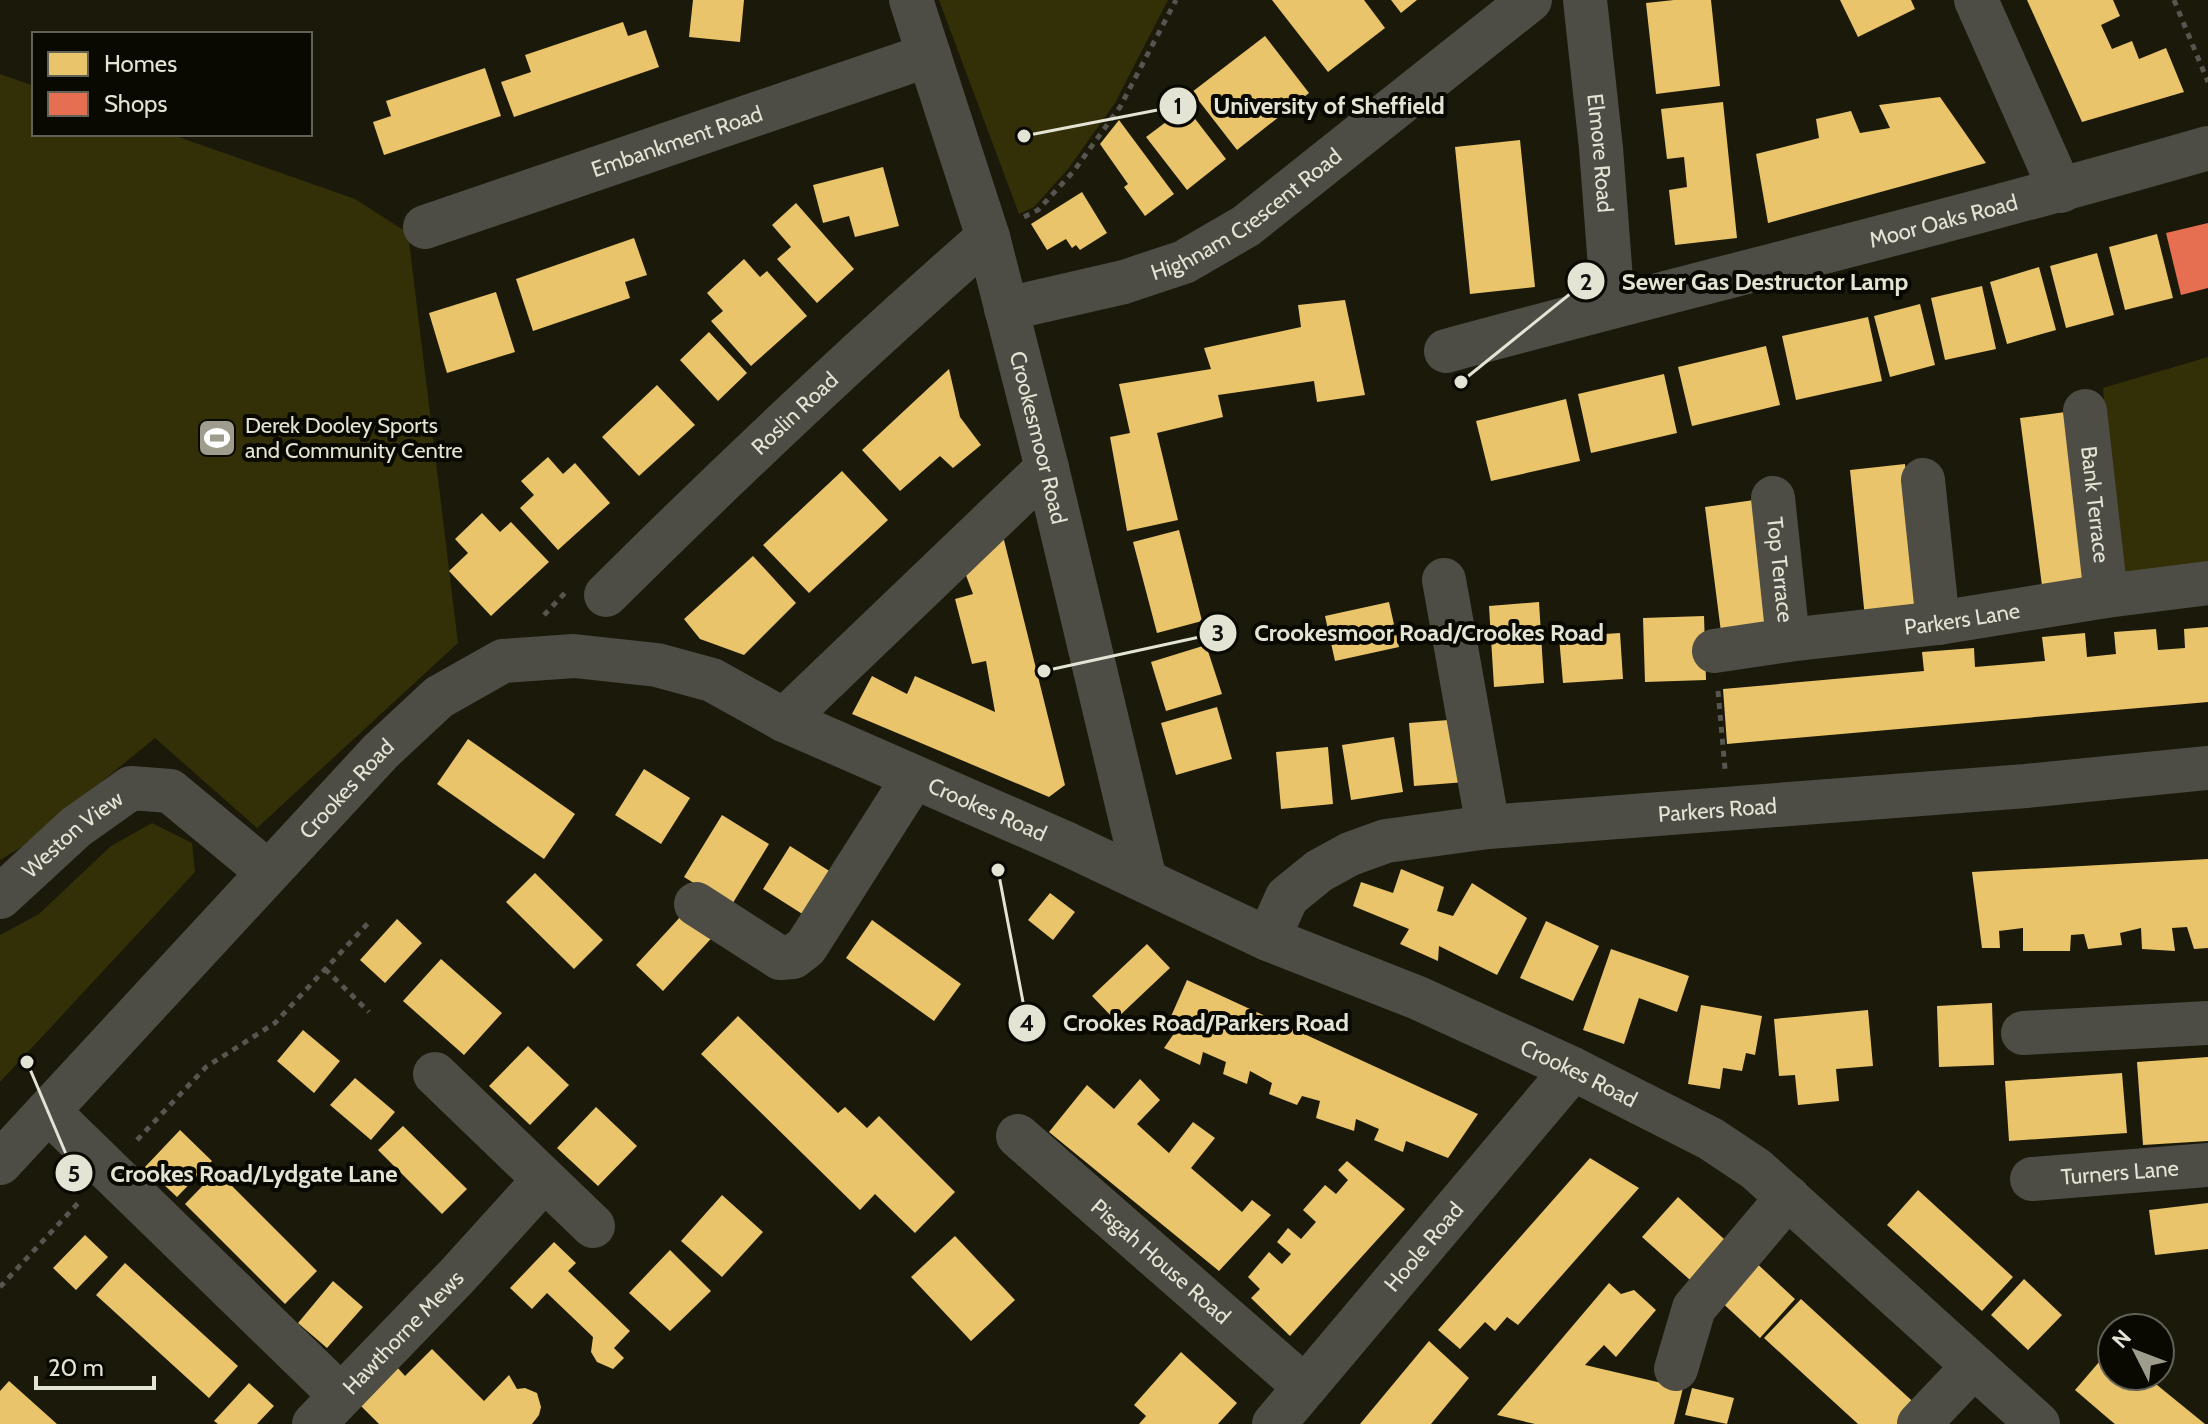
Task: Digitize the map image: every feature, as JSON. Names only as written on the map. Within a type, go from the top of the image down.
[{"type":"street","name":"Crookesmoor Road","points":[[911,0],[988,237],[1047,468],[1145,880]]},
{"type":"street","name":"Highnam Crescent Road","points":[[1006,309],[1124,282],[1184,262],[1234,234],[1530,0]]},
{"type":"street","name":"Elmore Road","points":[[1585,0],[1601,148],[1613,306]]},
{"type":"street","points":[[1976,0],[2061,191]]},
{"type":"street","name":"Embankment Road","points":[[425,227],[929,55]]},
{"type":"street","name":"Moor Oaks Road","points":[[1446,351],[2061,191],[2208,148]]},
{"type":"street","name":"Roslin Road","points":[[606,595],[700,501],[875,337],[988,237]]},
{"type":"street","name":"Bank Terrace","points":[[2085,411],[2106,596]]},
{"type":"street","points":[[784,720],[1047,468]]},
{"type":"street","points":[[1923,480],[1938,623]]},
{"type":"street","name":"Top Terrace","points":[[1773,498],[1788,640]]},
{"type":"street","points":[[1444,580],[1488,827]]},
{"type":"street","name":"Parkers Lane","points":[[1714,651],[1938,623],[2208,583]]},
{"type":"street","name":"Crookes Road","points":[[0,1163],[381,751],[439,697],[503,661],[574,656],[657,665],[712,680],[784,720],[1145,880],[1268,939],[1418,998],[1573,1069],[1711,1139],[1756,1169],[2038,1424]]},
{"type":"street","name":"Parkers Road","points":[[1268,939],[1287,897],[1319,871],[1350,854],[1386,841],[1488,827],[2026,786],[2208,768]]},
{"type":"street","points":[[696,904],[780,958],[793,957],[806,947],[914,777]]},
{"type":"street","name":"Weston View","points":[[0,897],[76,827],[131,788],[170,791],[268,872]]},
{"type":"street","points":[[2023,1033],[2208,1023]]},
{"type":"street","name":"Hoole Road","points":[[1274,1424],[1573,1069]]},
{"type":"street","points":[[435,1074],[593,1226]]},
{"type":"street","name":"Hawthorne Mews","points":[[48,1111],[109,1170],[327,1410],[457,1276],[544,1180]]},
{"type":"street","name":"Pisgah House Road","points":[[1018,1136],[1305,1387]]},
{"type":"street","name":"Turners Lane","points":[[2032,1179],[2208,1165]]},
{"type":"street","points":[[1676,1369],[1694,1308],[1788,1197]]},
{"type":"street","points":[[1919,1424],[1974,1366]]},
{"type":"path","points":[[1038,210],[1073,172],[1120,107],[1176,0]]},
{"type":"path","points":[[2174,0],[2208,82]]},
{"type":"path","points":[[1714,651],[1729,808]]},
{"type":"path","points":[[0,1287],[206,1067],[275,1023],[371,920]]},
{"type":"path","points":[[325,969],[369,1012]]},
{"type":"shaded area","points":[[939,0],[1168,0],[1115,103],[1068,169],[1034,207],[1019,214]]},
{"type":"shaded area","name":"Derek Dooley Sports and Community Centre","points":[[0,74],[32,85],[32,136],[176,136],[355,199],[408,233],[458,643],[257,828],[155,738],[23,846],[0,860]]},
{"type":"shaded area","points":[[2208,357],[2208,570],[2119,580],[2103,388]]},
{"type":"shaded area","points":[[152,823],[192,843],[195,872],[0,1082],[0,935],[39,914],[111,846]]},
{"type":"building: Homes","points":[[693,0],[744,0],[740,42],[689,37]]},
{"type":"building: Homes","points":[[1272,0],[1364,0],[1385,28],[1328,72]]},
{"type":"building: Homes","points":[[1391,0],[1417,0],[1401,13]]},
{"type":"building: Homes","points":[[1711,0],[1720,86],[1656,94],[1646,3]]},
{"type":"building: Homes","points":[[1840,0],[1911,0],[1915,9],[1858,37]]},
{"type":"building: Homes","points":[[2027,0],[2113,0],[2120,16],[2101,25],[2112,49],[2132,41],[2139,59],[2166,48],[2184,92],[2082,122]]},
{"type":"building: Homes","points":[[623,22],[628,36],[646,30],[659,67],[514,117],[501,82],[531,72],[525,55]]},
{"type":"building: Homes","points":[[1265,36],[1309,93],[1237,150],[1192,92]]},
{"type":"building: Homes","points":[[485,68],[501,116],[384,155],[373,122],[391,116],[386,101]]},
{"type":"building: Homes","points":[[1940,97],[1986,163],[1768,223],[1756,154],[1819,138],[1816,119],[1851,111],[1860,133],[1890,128],[1879,105]]},
{"type":"building: Homes","points":[[1723,102],[1737,238],[1675,245],[1669,190],[1687,187],[1684,157],[1667,159],[1661,109]]},
{"type":"building: Homes","points":[[1186,107],[1226,159],[1187,190],[1146,137]]},
{"type":"building: Homes","points":[[1119,120],[1174,194],[1145,216],[1124,187],[1128,184],[1100,144]]},
{"type":"building: Homes","points":[[1520,140],[1535,287],[1470,294],[1455,147]]},
{"type":"building: Homes","points":[[883,167],[899,226],[855,237],[849,216],[823,223],[813,185]]},
{"type":"building: Homes","points":[[1082,192],[1107,233],[1080,250],[1076,245],[1072,248],[1066,239],[1047,250],[1031,224]]},
{"type":"building: Homes","points":[[796,203],[854,269],[817,303],[777,259],[791,247],[772,225]]},
{"type":"building: Homes","points":[[2157,234],[2173,298],[2125,310],[2109,247]]},
{"type":"building: Homes","points":[[634,238],[647,275],[625,282],[630,298],[533,331],[516,279]]},
{"type":"building: Homes","points":[[2097,253],[2114,315],[2066,328],[2050,266]]},
{"type":"building: Homes","points":[[744,259],[760,277],[767,271],[807,316],[751,366],[711,321],[723,311],[707,293]]},
{"type":"building: Homes","points":[[2039,267],[2056,330],[2007,344],[1990,282]]},
{"type":"building: Homes","points":[[1982,286],[1996,349],[1945,360],[1931,298]]},
{"type":"building: Homes","points":[[496,292],[515,352],[447,373],[429,313]]},
{"type":"building: Homes","points":[[1345,300],[1365,395],[1317,402],[1314,381],[1218,395],[1223,417],[1157,433],[1178,520],[1127,531],[1110,437],[1130,433],[1119,384],[1211,369],[1204,348],[1301,327],[1298,305]]},
{"type":"building: Homes","points":[[1920,304],[1935,365],[1890,377],[1874,316]]},
{"type":"building: Homes","points":[[1868,317],[1882,381],[1796,400],[1782,336]]},
{"type":"building: Homes","points":[[709,332],[747,373],[718,401],[680,360]]},
{"type":"building: Homes","points":[[1766,346],[1780,405],[1692,426],[1678,367]]},
{"type":"building: Homes","points":[[949,369],[960,417],[981,445],[953,468],[940,456],[900,491],[862,450]]},
{"type":"building: Homes","points":[[1664,374],[1677,433],[1591,453],[1578,394]]},
{"type":"building: Homes","points":[[657,385],[695,425],[639,476],[602,437]]},
{"type":"building: Homes","points":[[1566,399],[1580,461],[1491,481],[1476,421]]},
{"type":"building: Homes","points":[[2073,411],[2097,595],[2044,601],[2020,418]]},
{"type":"building: Homes","points":[[548,457],[563,474],[575,463],[610,503],[558,550],[520,508],[534,495],[521,481]]},
{"type":"building: Homes","points":[[1905,464],[1921,612],[1865,618],[1850,470]]},
{"type":"building: Homes","points":[[842,471],[888,520],[809,593],[763,545]]},
{"type":"building: Homes","points":[[1754,500],[1770,625],[1721,632],[1705,507]]},
{"type":"building: Homes","points":[[482,513],[500,532],[511,522],[549,562],[491,616],[449,571],[468,553],[455,539]]},
{"type":"building: Homes","points":[[1179,530],[1202,621],[1157,633],[1133,542]]},
{"type":"building: Homes","points":[[1003,536],[1065,785],[1049,797],[852,714],[872,676],[907,694],[915,676],[995,712],[986,661],[972,664],[955,599],[973,594],[964,570]]},
{"type":"building: Homes","points":[[753,556],[796,603],[744,655],[700,639],[684,619]]},
{"type":"building: Homes","points":[[1389,602],[1399,647],[1335,661],[1325,616]]},
{"type":"building: Homes","points":[[1539,602],[1544,683],[1494,687],[1489,606]]},
{"type":"building: Homes","points":[[1704,616],[1706,680],[1645,682],[1643,618]]},
{"type":"building: Homes","points":[[2208,627],[2208,702],[1727,744],[1723,689],[1924,671],[1922,652],[1974,648],[1975,667],[2045,661],[2042,637],[2085,633],[2087,657],[2116,654],[2114,632],[2156,629],[2158,650],[2185,648],[2184,629]]},
{"type":"building: Homes","points":[[1620,633],[1623,679],[1563,683],[1559,637]]},
{"type":"building: Homes","points":[[1206,645],[1222,694],[1166,711],[1151,662]]},
{"type":"building: Homes","points":[[1217,707],[1232,759],[1176,775],[1161,723]]},
{"type":"building: Homes","points":[[1462,719],[1466,782],[1414,786],[1409,723]]},
{"type":"building: Homes","points":[[1394,737],[1403,792],[1351,800],[1342,745]]},
{"type":"building: Homes","points":[[468,739],[575,814],[544,859],[437,784]]},
{"type":"building: Homes","points":[[1328,747],[1333,804],[1281,809],[1276,752]]},
{"type":"building: Homes","points":[[644,769],[690,798],[661,844],[615,815]]},
{"type":"building: Homes","points":[[722,815],[769,844],[731,906],[684,877]]},
{"type":"building: Homes","points":[[790,846],[842,879],[815,922],[763,889]]},
{"type":"building: Homes","points":[[2208,859],[2208,948],[2194,949],[2187,927],[2172,928],[2175,951],[2142,949],[2141,928],[2120,933],[2122,945],[2088,949],[2084,934],[2071,935],[2070,951],[2023,951],[2023,928],[1999,931],[2000,948],[1982,948],[1972,872]]},
{"type":"building: Homes","points":[[1401,869],[1444,887],[1437,911],[1453,916],[1472,883],[1527,918],[1497,975],[1439,946],[1438,961],[1400,944],[1409,929],[1353,906],[1361,882],[1393,893]]},
{"type":"building: Homes","points":[[535,873],[603,940],[574,969],[506,902]]},
{"type":"building: Homes","points":[[1050,893],[1075,912],[1053,940],[1028,920]]},
{"type":"building: Homes","points":[[682,915],[718,931],[663,991],[636,965]]},
{"type":"building: Homes","points":[[397,919],[422,943],[385,983],[360,960]]},
{"type":"building: Homes","points":[[872,920],[961,984],[934,1021],[846,958]]},
{"type":"building: Homes","points":[[1546,921],[1599,946],[1573,1001],[1520,978]]},
{"type":"building: Homes","points":[[1147,944],[1170,968],[1115,1020],[1092,996]]},
{"type":"building: Homes","points":[[1611,949],[1689,976],[1677,1012],[1639,998],[1624,1044],[1583,1030]]},
{"type":"building: Homes","points":[[441,959],[502,1013],[464,1055],[403,1001]]},
{"type":"building: Homes","points":[[1187,980],[1478,1114],[1448,1158],[1406,1141],[1403,1152],[1374,1140],[1379,1129],[1356,1119],[1354,1131],[1316,1118],[1320,1101],[1302,1096],[1297,1105],[1269,1094],[1272,1083],[1250,1071],[1247,1084],[1223,1074],[1226,1062],[1203,1052],[1200,1065],[1164,1048],[1173,1035],[1165,1030]]},
{"type":"building: Homes","points":[[1992,1003],[1994,1065],[1939,1067],[1937,1006]]},
{"type":"building: Homes","points":[[1701,1005],[1762,1016],[1755,1055],[1746,1053],[1742,1071],[1723,1068],[1720,1089],[1688,1084]]},
{"type":"building: Homes","points":[[1868,1010],[1873,1066],[1836,1069],[1839,1101],[1798,1105],[1795,1075],[1779,1076],[1774,1019]]},
{"type":"building: Homes","points":[[738,1016],[838,1113],[845,1107],[867,1128],[879,1116],[955,1192],[915,1233],[875,1194],[860,1210],[701,1054]]},
{"type":"building: Homes","points":[[303,1030],[340,1061],[314,1093],[277,1061]]},
{"type":"building: Homes","points":[[528,1046],[569,1085],[530,1125],[489,1086]]},
{"type":"building: Homes","points":[[2208,1057],[2208,1141],[2143,1145],[2137,1062]]},
{"type":"building: Homes","points":[[2122,1073],[2127,1133],[2009,1141],[2005,1081]]},
{"type":"building: Homes","points":[[355,1078],[395,1112],[371,1140],[330,1105]]},
{"type":"building: Homes","points":[[1140,1079],[1160,1100],[1137,1124],[1169,1153],[1193,1122],[1215,1138],[1191,1168],[1242,1212],[1252,1200],[1271,1215],[1219,1271],[1049,1132],[1087,1085],[1114,1109]]},
{"type":"building: Homes","points":[[596,1107],[637,1146],[598,1186],[557,1148]]},
{"type":"building: Homes","points":[[403,1126],[467,1189],[442,1214],[378,1150]]},
{"type":"building: Homes","points":[[180,1130],[212,1161],[177,1197],[145,1167]]},
{"type":"building: Homes","points":[[1590,1158],[1639,1188],[1518,1325],[1507,1317],[1495,1331],[1485,1322],[1460,1349],[1438,1330]]},
{"type":"building: Homes","points":[[1347,1161],[1405,1209],[1290,1336],[1251,1298],[1260,1289],[1248,1277],[1269,1252],[1282,1264],[1291,1254],[1277,1242],[1288,1228],[1301,1239],[1316,1222],[1303,1210],[1325,1185],[1336,1194],[1348,1180],[1338,1170]]},
{"type":"building: Homes","points":[[217,1171],[317,1271],[285,1304],[185,1204]]},
{"type":"building: Homes","points":[[1918,1190],[2013,1277],[1982,1311],[1887,1225]]},
{"type":"building: Homes","points":[[722,1195],[763,1232],[722,1277],[681,1241]]},
{"type":"building: Homes","points":[[1678,1197],[1735,1249],[1699,1288],[1642,1237]]},
{"type":"building: Homes","points":[[2208,1203],[2208,1249],[2155,1255],[2149,1210]]},
{"type":"building: Homes","points":[[85,1235],[108,1257],[76,1290],[53,1268]]},
{"type":"building: Homes","points":[[955,1236],[1015,1300],[971,1341],[911,1277]]},
{"type":"building: Homes","points":[[554,1242],[576,1263],[568,1271],[630,1331],[614,1348],[624,1358],[613,1369],[597,1362],[591,1352],[593,1337],[547,1293],[532,1309],[510,1288]]},
{"type":"building: Homes","points":[[670,1250],[711,1291],[670,1331],[629,1293]]},
{"type":"building: Homes","points":[[1751,1258],[1795,1299],[1760,1338],[1716,1297]]},
{"type":"building: Homes","points":[[125,1263],[238,1366],[209,1398],[96,1295]]},
{"type":"building: Homes","points":[[2024,1279],[2062,1315],[2028,1350],[1991,1315]]},
{"type":"building: Homes","points":[[333,1281],[363,1307],[327,1348],[298,1323]]},
{"type":"building: Homes","points":[[1609,1283],[1621,1294],[1634,1290],[1656,1310],[1616,1357],[1604,1345],[1585,1365],[1683,1388],[1674,1424],[1535,1424],[1497,1415]]},
{"type":"building: Homes","points":[[1801,1299],[1921,1409],[1907,1424],[1858,1424],[1764,1338]]},
{"type":"building: Homes","points":[[1429,1341],[1469,1378],[1431,1424],[1360,1424]]},
{"type":"building: Homes","points":[[432,1349],[484,1401],[509,1375],[517,1389],[525,1388],[537,1393],[541,1407],[539,1415],[532,1424],[379,1424],[360,1405],[397,1367],[405,1376]]},
{"type":"building: Homes","points":[[1181,1352],[1237,1403],[1218,1424],[1139,1424],[1146,1416],[1134,1405]]},
{"type":"building: Homes","points":[[2096,1366],[2096,1392],[2166,1392],[2205,1424],[2115,1424],[2075,1390]]},
{"type":"building: Homes","points":[[9,1381],[57,1424],[0,1424],[0,1391]]},
{"type":"building: Homes","points":[[249,1383],[274,1406],[257,1424],[218,1424],[214,1421]]},
{"type":"building: Homes","points":[[1692,1388],[1734,1398],[1727,1424],[1685,1415]]},
{"type":"building: Shops","points":[[2208,223],[2208,288],[2181,295],[2166,233]]},
{"type":"place","name":"University of Sheffield","points":[[1024,136]]},
{"type":"place","name":"Sewer Gas Destructor Lamp","points":[[1461,382]]},
{"type":"place","name":"Derek Dooley Sports and Community Centre","points":[[217,438]]},
{"type":"place","name":"Crookesmoor Road/Crookes Road","points":[[1044,671]]},
{"type":"place","name":"Crookes Road/Parkers Road","points":[[998,870]]},
{"type":"place","name":"Crookes Road/Lydgate Lane","points":[[27,1062]]}]
